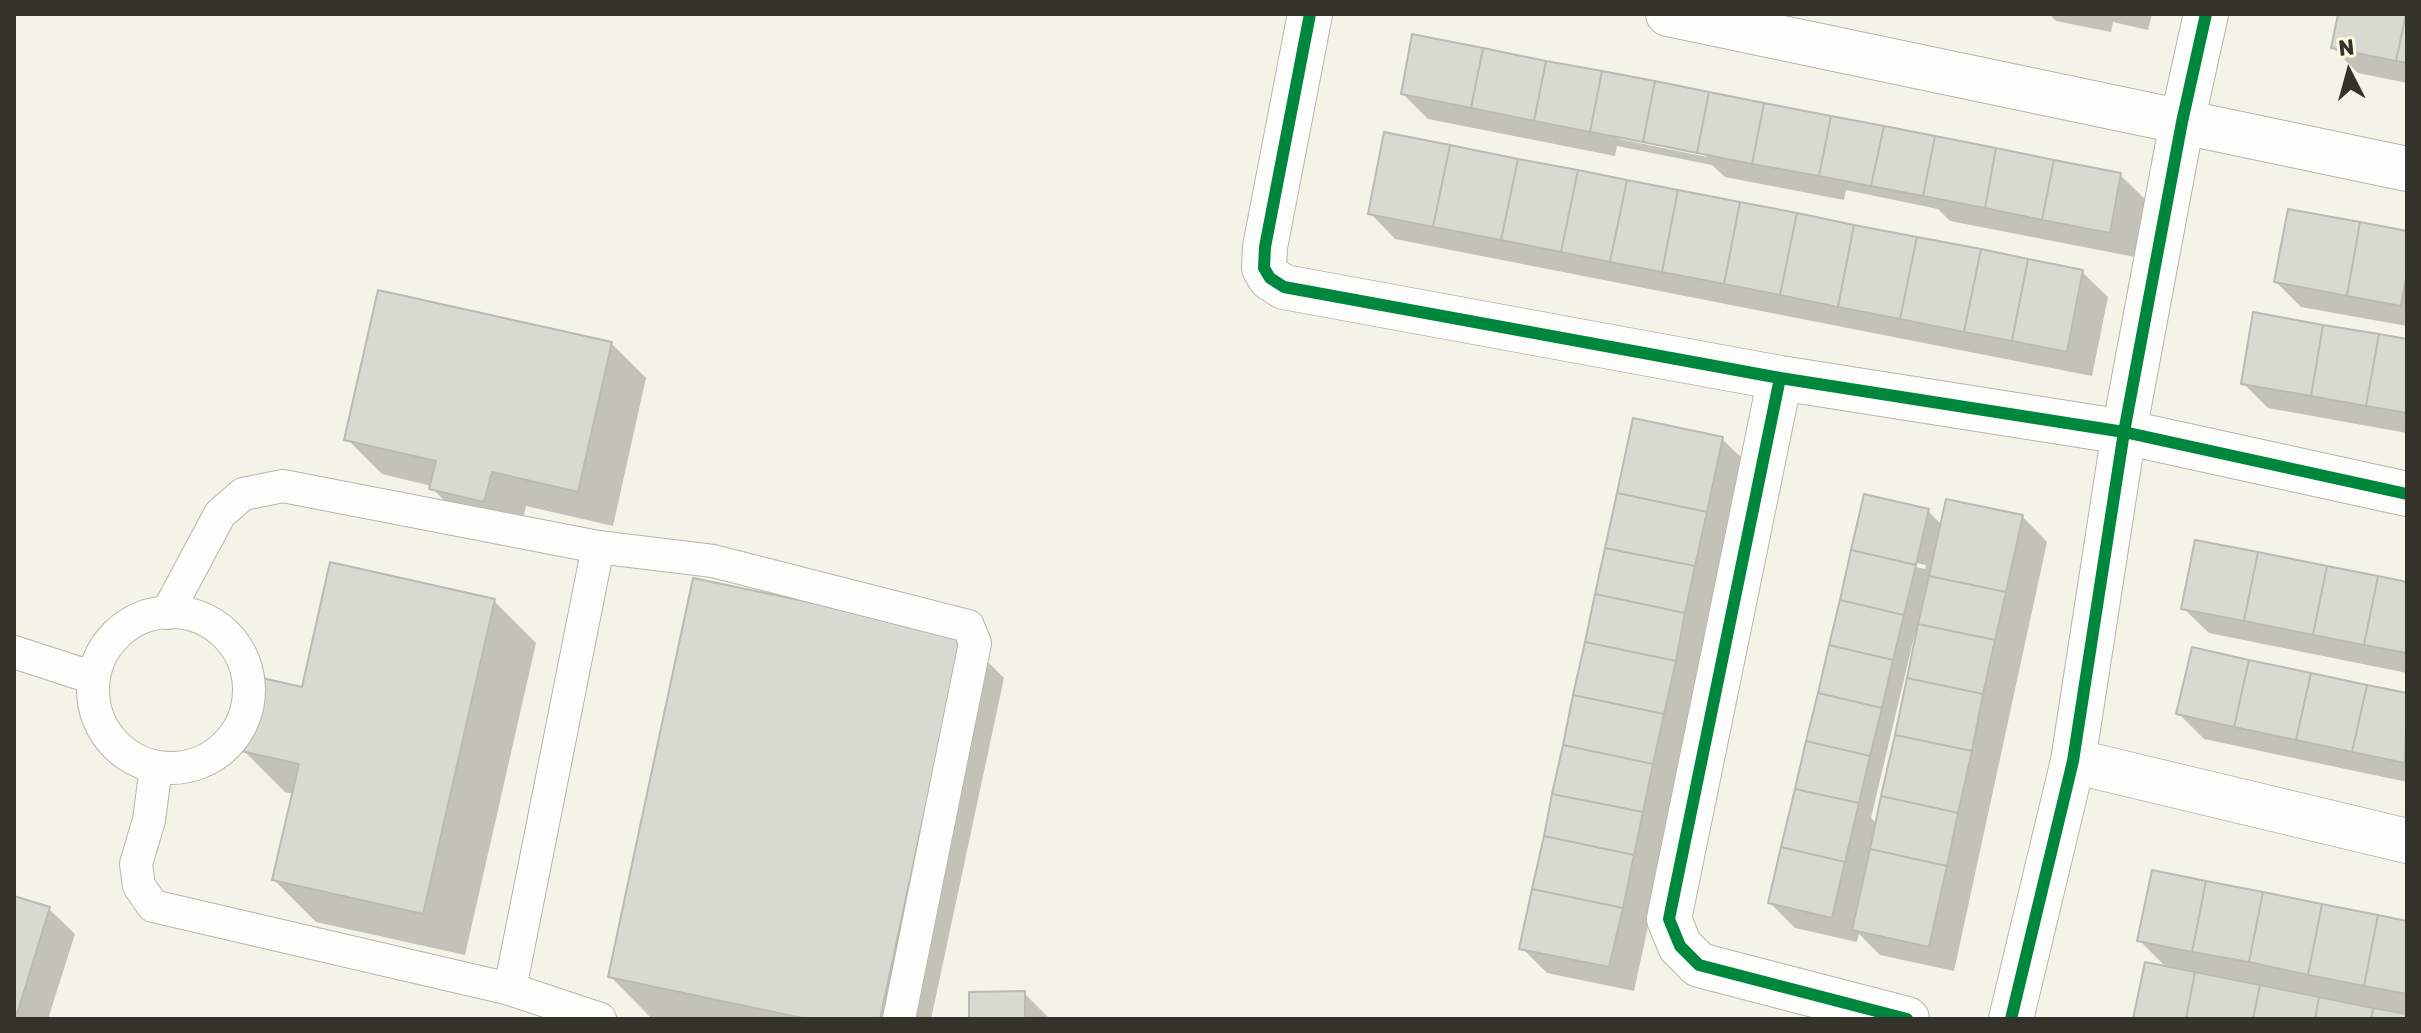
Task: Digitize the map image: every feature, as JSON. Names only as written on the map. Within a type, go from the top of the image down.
[{"type":"street","points":[[1310,14],[1265,247],[1264,268],[1270,278],[1284,287],[1780,378],[2124,432],[2407,494]]},
{"type":"street","points":[[1668,14],[2407,169]]},
{"type":"street","points":[[2011,1019],[2073,761],[2124,432],[2182,122],[2206,14]]},
{"type":"street","points":[[1780,378],[1669,919],[1680,946],[1699,965],[1907,1019]]},
{"type":"street","points":[[2073,761],[2407,841]]},
{"type":"lane","points":[[167,613],[220,514],[243,494],[283,486],[598,547],[713,561],[968,626],[975,643],[899,1019]]},
{"type":"lane","points":[[510,989],[598,547]]},
{"type":"lane","points":[[167,613],[193,615],[217,627],[236,646],[247,670],[250,695],[243,721],[229,744],[208,760],[183,768],[156,767],[129,756],[106,735],[95,707],[94,678],[100,658],[112,640],[127,626],[167,613]]},
{"type":"lane","points":[[14,652],[94,678]]},
{"type":"lane","points":[[156,767],[149,820],[136,864],[139,886],[153,906],[510,989],[600,1019]]},
{"type":"building","points":[[2338,14],[2406,14],[2396,61],[2331,48]]},
{"type":"building","points":[[2407,14],[2407,63],[2396,61]]},
{"type":"building","points":[[1412,34],[1483,48],[1471,108],[1401,94]]},
{"type":"building","points":[[1483,48],[1546,61],[1534,121],[1471,108]]},
{"type":"building","points":[[1546,61],[1602,71],[1590,132],[1534,121]]},
{"type":"building","points":[[1602,71],[1655,81],[1643,142],[1590,132]]},
{"type":"building","points":[[1655,81],[1709,92],[1697,153],[1643,142]]},
{"type":"building","points":[[1709,92],[1764,103],[1752,164],[1697,153]]},
{"type":"building","points":[[1764,103],[1831,116],[1819,176],[1752,164]]},
{"type":"building","points":[[1831,116],[1884,126],[1871,186],[1819,176]]},
{"type":"building","points":[[1884,126],[1935,136],[1923,196],[1871,186]]},
{"type":"building","points":[[1384,132],[1450,145],[1433,227],[1368,214]]},
{"type":"building","points":[[1935,136],[1996,148],[1985,208],[1923,196]]},
{"type":"building","points":[[1450,145],[1518,159],[1501,240],[1433,227]]},
{"type":"building","points":[[1996,148],[2054,160],[2042,220],[1985,208]]},
{"type":"building","points":[[1518,159],[1578,170],[1561,252],[1501,240]]},
{"type":"building","points":[[2054,160],[2121,173],[2110,233],[2042,220]]},
{"type":"building","points":[[1578,170],[1627,180],[1610,262],[1561,252]]},
{"type":"building","points":[[1627,180],[1678,190],[1662,272],[1610,262]]},
{"type":"building","points":[[1678,190],[1740,202],[1724,284],[1662,272]]},
{"type":"building","points":[[1740,202],[1797,213],[1780,295],[1724,284]]},
{"type":"building","points":[[2288,209],[2360,222],[2347,296],[2274,282]]},
{"type":"building","points":[[1797,213],[1854,225],[1838,307],[1780,295]]},
{"type":"building","points":[[2360,222],[2407,231],[2407,272],[2401,306],[2347,296]]},
{"type":"building","points":[[1854,225],[1917,237],[1900,319],[1838,307]]},
{"type":"building","points":[[1917,237],[1981,249],[1964,332],[1900,319]]},
{"type":"building","points":[[1981,249],[2028,259],[2012,341],[1964,332]]},
{"type":"building","points":[[2028,259],[2083,270],[2067,352],[2012,341]]},
{"type":"building","points":[[378,290],[612,342],[578,492],[492,472],[484,502],[429,489],[436,461],[344,440]]},
{"type":"building","points":[[2253,312],[2323,325],[2311,396],[2241,384]]},
{"type":"building","points":[[2323,325],[2379,334],[2366,406],[2311,396]]},
{"type":"building","points":[[2379,334],[2407,339],[2407,413],[2366,406]]},
{"type":"building","points":[[1633,418],[1723,437],[1707,512],[1617,493]]},
{"type":"building","points":[[1617,493],[1707,512],[1695,566],[1605,548]]},
{"type":"building","points":[[1864,494],[1929,509],[1916,565],[1851,550]]},
{"type":"building","points":[[1946,499],[2023,515],[2006,592],[1929,576]]},
{"type":"building","points":[[2195,540],[2258,552],[2244,621],[2181,609]]},
{"type":"building","points":[[1605,548],[1695,566],[1685,613],[1595,594]]},
{"type":"building","points":[[1851,550],[1916,565],[1904,615],[1840,600]]},
{"type":"building","points":[[2258,552],[2327,566],[2313,635],[2244,621]]},
{"type":"building","points":[[330,562],[495,599],[423,914],[272,880],[299,764],[241,751],[258,677],[302,687]]},
{"type":"building","points":[[2327,566],[2378,576],[2364,645],[2313,635]]},
{"type":"building","points":[[1929,576],[2006,592],[1995,640],[1918,624]]},
{"type":"building","points":[[2378,576],[2407,582],[2407,653],[2364,645]]},
{"type":"building","points":[[693,578],[963,634],[880,1019],[807,1019],[608,977]]},
{"type":"building","points":[[1595,594],[1685,613],[1676,661],[1585,642]]},
{"type":"building","points":[[1840,600],[1904,615],[1893,660],[1829,645]]},
{"type":"building","points":[[1918,624],[1995,640],[1983,694],[1907,678]]},
{"type":"building","points":[[1585,642],[1676,661],[1664,714],[1573,695]]},
{"type":"building","points":[[1829,645],[1893,660],[1882,708],[1818,693]]},
{"type":"building","points":[[2192,647],[2249,660],[2234,727],[2176,714]]},
{"type":"building","points":[[2249,660],[2311,673],[2296,740],[2234,727]]},
{"type":"building","points":[[2311,673],[2367,685],[2352,752],[2296,740]]},
{"type":"building","points":[[1907,678],[1983,694],[1972,751],[1895,735]]},
{"type":"building","points":[[2367,685],[2407,693],[2405,763],[2352,752]]},
{"type":"building","points":[[1818,693],[1882,708],[1870,756],[1806,741]]},
{"type":"building","points":[[1573,695],[1664,714],[1653,764],[1563,745]]},
{"type":"building","points":[[1895,735],[1972,751],[1958,813],[1881,796]]},
{"type":"building","points":[[1806,741],[1870,756],[1859,803],[1795,789]]},
{"type":"building","points":[[1563,745],[1653,764],[1643,812],[1552,794]]},
{"type":"building","points":[[1795,789],[1859,803],[1845,862],[1781,847]]},
{"type":"building","points":[[1552,794],[1643,812],[1634,855],[1544,836]]},
{"type":"building","points":[[1881,796],[1958,813],[1947,866],[1870,849]]},
{"type":"building","points":[[1544,836],[1634,855],[1623,908],[1532,889]]},
{"type":"building","points":[[1781,847],[1845,862],[1832,918],[1768,903]]},
{"type":"building","points":[[1870,849],[1947,866],[1929,947],[1852,930]]},
{"type":"building","points":[[2152,870],[2206,881],[2192,952],[2137,941]]},
{"type":"building","points":[[2206,881],[2263,892],[2249,962],[2192,952]]},
{"type":"building","points":[[1532,889],[1623,908],[1609,967],[1519,949]]},
{"type":"building","points":[[2263,892],[2322,904],[2308,975],[2249,962]]},
{"type":"building","points":[[14,896],[50,907],[17,1014],[14,1013]]},
{"type":"building","points":[[2322,904],[2378,915],[2364,986],[2308,975]]},
{"type":"building","points":[[2378,915],[2407,921],[2407,994],[2364,986]]},
{"type":"building","points":[[2145,962],[2195,972],[2186,1019],[2133,1019]]},
{"type":"building","points":[[2195,972],[2260,985],[2253,1019],[2186,1019]]},
{"type":"building","points":[[2260,985],[2319,997],[2315,1019],[2253,1019]]},
{"type":"building","points":[[1025,991],[1025,1019],[969,1019],[969,992]]},
{"type":"building","points":[[2319,997],[2373,1008],[2371,1019],[2315,1019]]},
{"type":"building","points":[[2373,1008],[2407,1014],[2407,1019],[2371,1019]]},
{"type":"cycle path","points":[[1310,14],[1265,247],[1264,268],[1270,278],[1284,287],[1780,378],[2124,432],[2407,494]]},
{"type":"cycle path","points":[[2011,1019],[2073,761],[2124,432],[2182,122],[2206,14]]},
{"type":"cycle path","points":[[1780,378],[1669,919],[1680,946],[1699,965],[1907,1019]]}]
